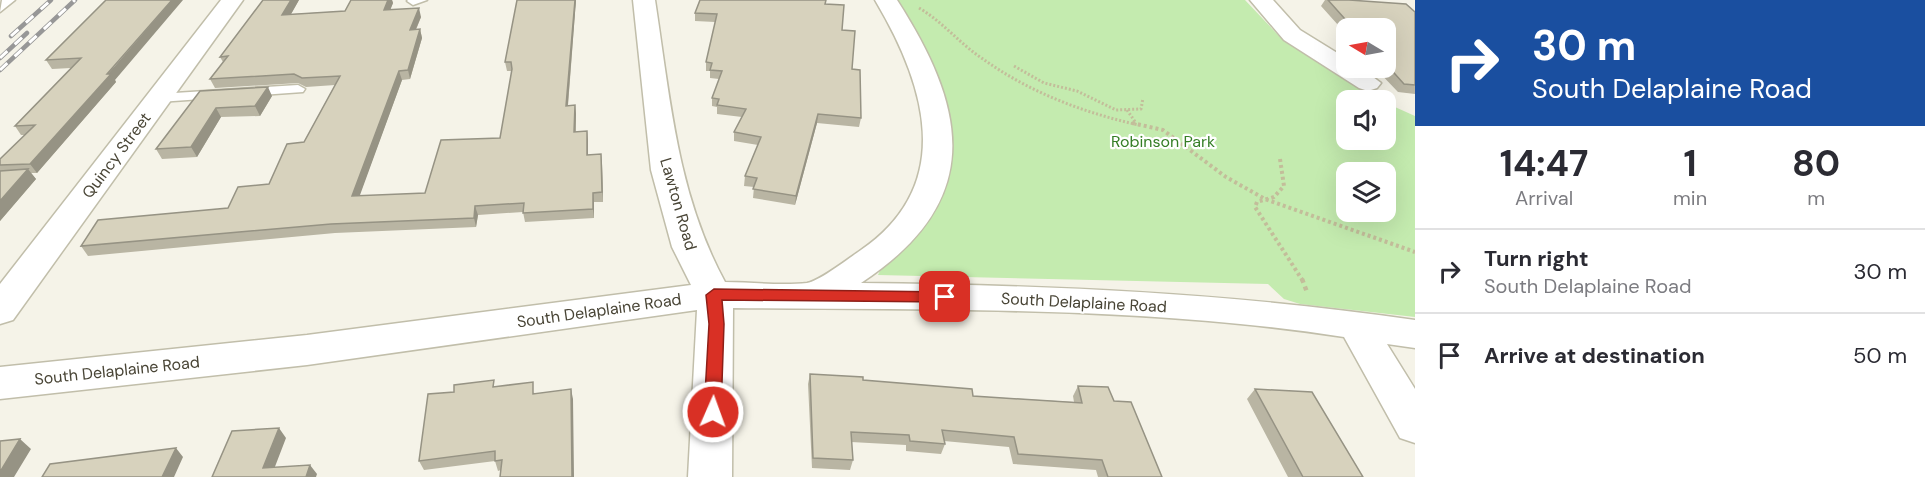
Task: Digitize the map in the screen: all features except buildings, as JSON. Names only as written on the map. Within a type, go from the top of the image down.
[{"type":"street","name":"Quincy Street","points":[[0,310],[232,0]]},
{"type":"street","name":"Lawton Road","points":[[644,0],[666,170],[689,247],[714,295],[716,324],[710,477]]},
{"type":"street","points":[[1261,0],[1292,35],[1368,83]]},
{"type":"street","points":[[817,295],[893,243],[919,209],[930,188],[936,167],[939,120],[932,94],[917,54],[888,3]]},
{"type":"street","name":"South Delaplaine Road","points":[[0,383],[307,350],[714,295],[1032,299],[1190,307],[1316,320],[1415,334]]},
{"type":"street","points":[[1356,325],[1415,425]]},
{"type":"lane","points":[[0,8],[9,0]]},
{"type":"lane","points":[[412,1],[421,0]]},
{"type":"lane","points":[[159,98],[298,89]]},
{"type":"path","points":[[888,3],[912,5],[930,13],[993,67],[1033,88],[1098,116],[1163,130],[1226,177],[1265,199],[1415,252]]},
{"type":"path","points":[[1014,66],[1046,83],[1077,91],[1116,110],[1141,109],[1143,98]]},
{"type":"path","points":[[1033,88],[1046,83]]},
{"type":"path","points":[[1127,110],[1137,123]]},
{"type":"path","points":[[1280,159],[1284,186],[1280,193],[1257,202],[1255,207],[1303,276],[1316,320]]},
{"type":"green space","name":"Robinson Park","points":[[897,0],[1245,0],[1280,37],[1336,73],[1336,78],[1344,78],[1363,90],[1336,90],[1336,150],[1396,150],[1396,107],[1415,116],[1415,317],[1300,304],[1284,299],[1268,284],[878,275],[948,116],[934,70],[921,41]]},
{"type":"railway","points":[[11,36],[51,0]]},
{"type":"railway","points":[[0,70],[75,0]]},
{"type":"railway","points":[[0,58],[27,33]]},
{"type":"route","points":[[713,412],[716,324],[714,295],[945,297]]}]
